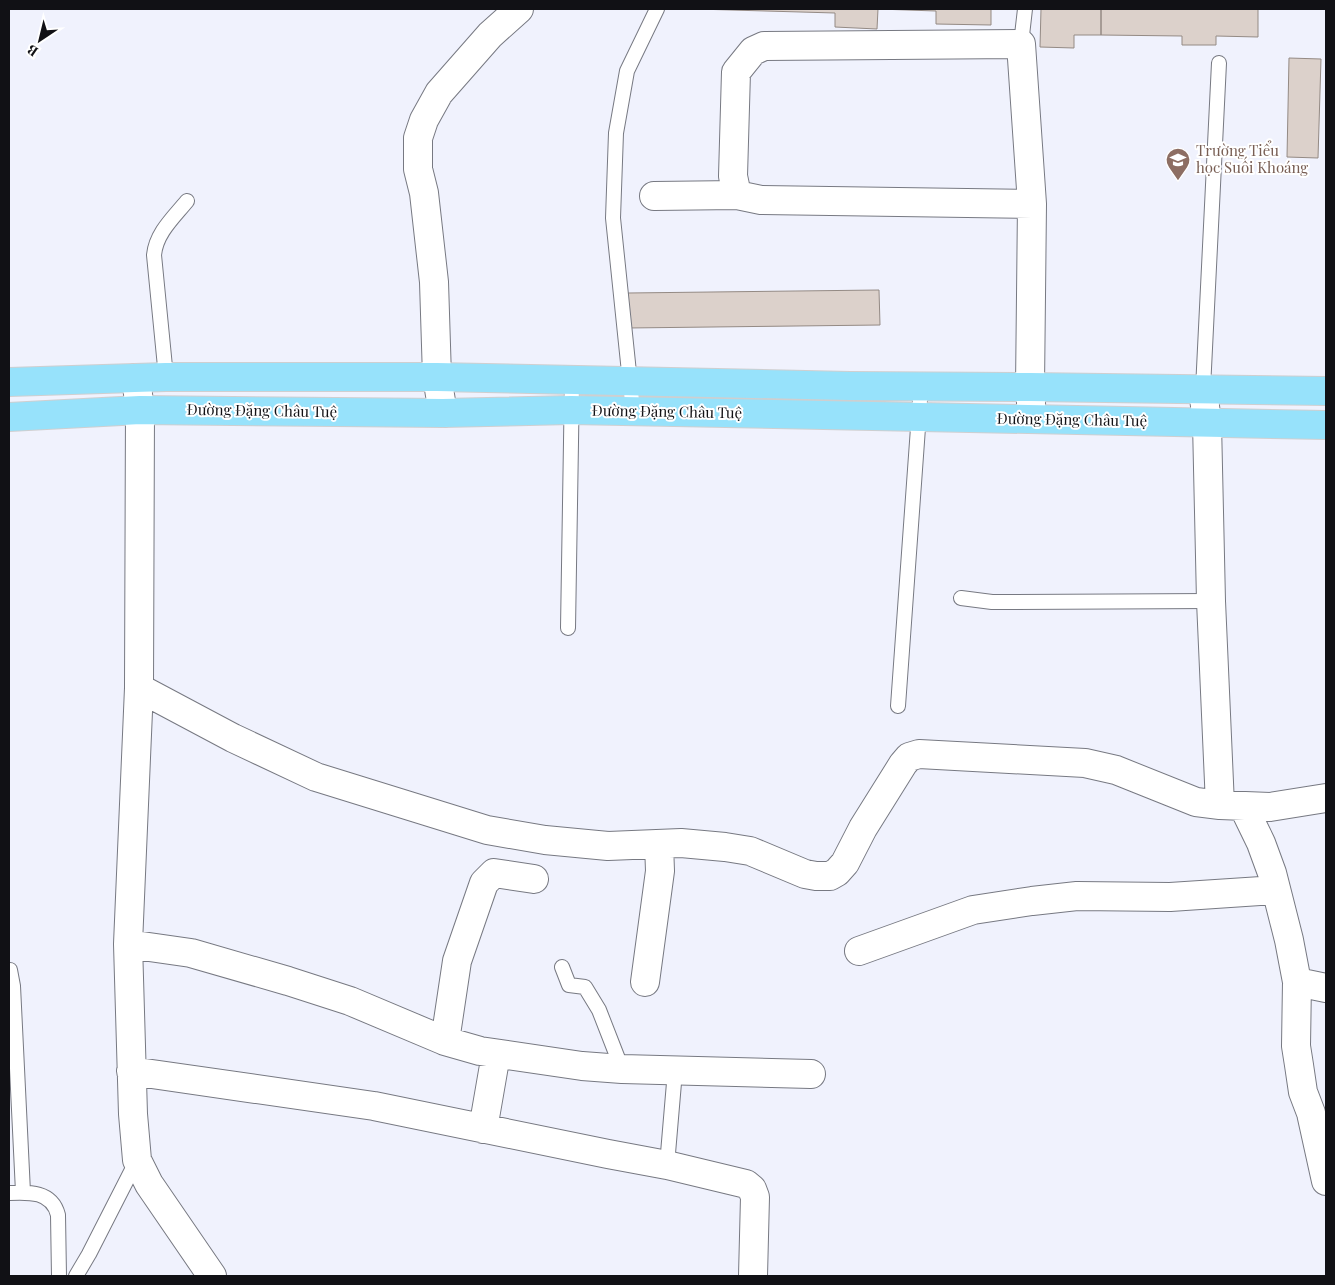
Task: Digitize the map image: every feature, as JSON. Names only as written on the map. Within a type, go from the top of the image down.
[{"type":"main road","name":"Đường Đặng Châu Tuệ","points":[[9,382],[166,377],[437,377],[850,386],[1326,391]]},
{"type":"main road","name":"Đường Đặng Châu Tuệ","points":[[9,417],[140,410],[443,413],[571,410],[1326,425]]},
{"type":"street","points":[[443,413],[437,377],[434,282],[424,194],[418,169],[418,138],[424,120],[439,93],[490,35],[519,9]]},
{"type":"street","points":[[737,195],[733,176],[736,72],[753,51],[764,46],[1022,44],[1032,204],[1030,387],[1032,419]]},
{"type":"street","points":[[654,196],[737,195],[761,200],[1032,204]]},
{"type":"street","points":[[136,378],[140,410],[138,703],[128,944],[132,1114],[137,1160],[149,1184],[212,1276]]},
{"type":"street","points":[[1203,389],[1207,423],[1211,601],[1243,820],[1276,890],[1289,940],[1297,982],[1296,1046],[1303,1092],[1311,1113],[1326,1181]]},
{"type":"street","points":[[138,703],[233,738],[316,777],[487,830],[545,840],[608,846],[659,858],[725,846],[750,851],[804,874],[830,876],[837,872],[845,863],[863,828],[902,764],[909,757],[919,754],[1085,763],[1116,770],[1243,820],[1270,807],[1326,798]]},
{"type":"street","points":[[645,982],[659,858]]},
{"type":"street","points":[[445,1040],[457,961],[484,883],[494,873],[534,879]]},
{"type":"street","points":[[858,951],[973,910],[1032,901],[1077,896],[1170,897],[1276,890]]},
{"type":"street","points":[[128,944],[191,953],[288,981],[350,1001],[445,1040],[480,1051],[582,1066],[622,1069],[811,1074]]},
{"type":"street","points":[[1297,982],[1326,988]]},
{"type":"street","points":[[483,1129],[496,1054]]},
{"type":"street","points":[[131,1072],[374,1106],[667,1165],[746,1184],[752,1189],[755,1197],[753,1276]]},
{"type":"lane","points":[[633,412],[613,218],[616,133],[627,71],[656,9]]},
{"type":"lane","points":[[1022,44],[1025,9]]},
{"type":"lane","points":[[1203,389],[1219,63]]},
{"type":"lane","points":[[166,377],[154,255],[155,245],[159,236],[187,201]]},
{"type":"lane","points":[[568,628],[572,380]]},
{"type":"lane","points":[[898,706],[921,386]]},
{"type":"lane","points":[[960,598],[992,602],[1211,601]]},
{"type":"lane","points":[[562,967],[569,985],[585,987],[598,1010],[622,1069]]},
{"type":"lane","points":[[9,970],[13,986],[23,1192]]},
{"type":"lane","points":[[667,1165],[675,1071]]},
{"type":"lane","points":[[76,1276],[137,1160]]},
{"type":"lane","points":[[9,1193],[40,1194],[48,1198],[57,1209],[59,1276]]},
{"type":"building","points":[[696,9],[878,9],[877,29],[835,27],[835,13]]},
{"type":"building","points":[[878,9],[991,9],[991,25],[936,24],[936,11]]},
{"type":"building","points":[[1041,9],[1101,9],[1101,35],[1074,35],[1074,48],[1040,47]]},
{"type":"building","points":[[1101,9],[1258,9],[1258,37],[1216,36],[1216,45],[1182,45],[1182,36],[1101,35]]},
{"type":"building","points":[[1289,58],[1321,59],[1318,158],[1287,157]]},
{"type":"building","points":[[879,290],[880,325],[628,328],[628,293]]},
{"type":"place","name":"Trường Tiểu học Suối Khoáng","points":[[1178,181]]}]
